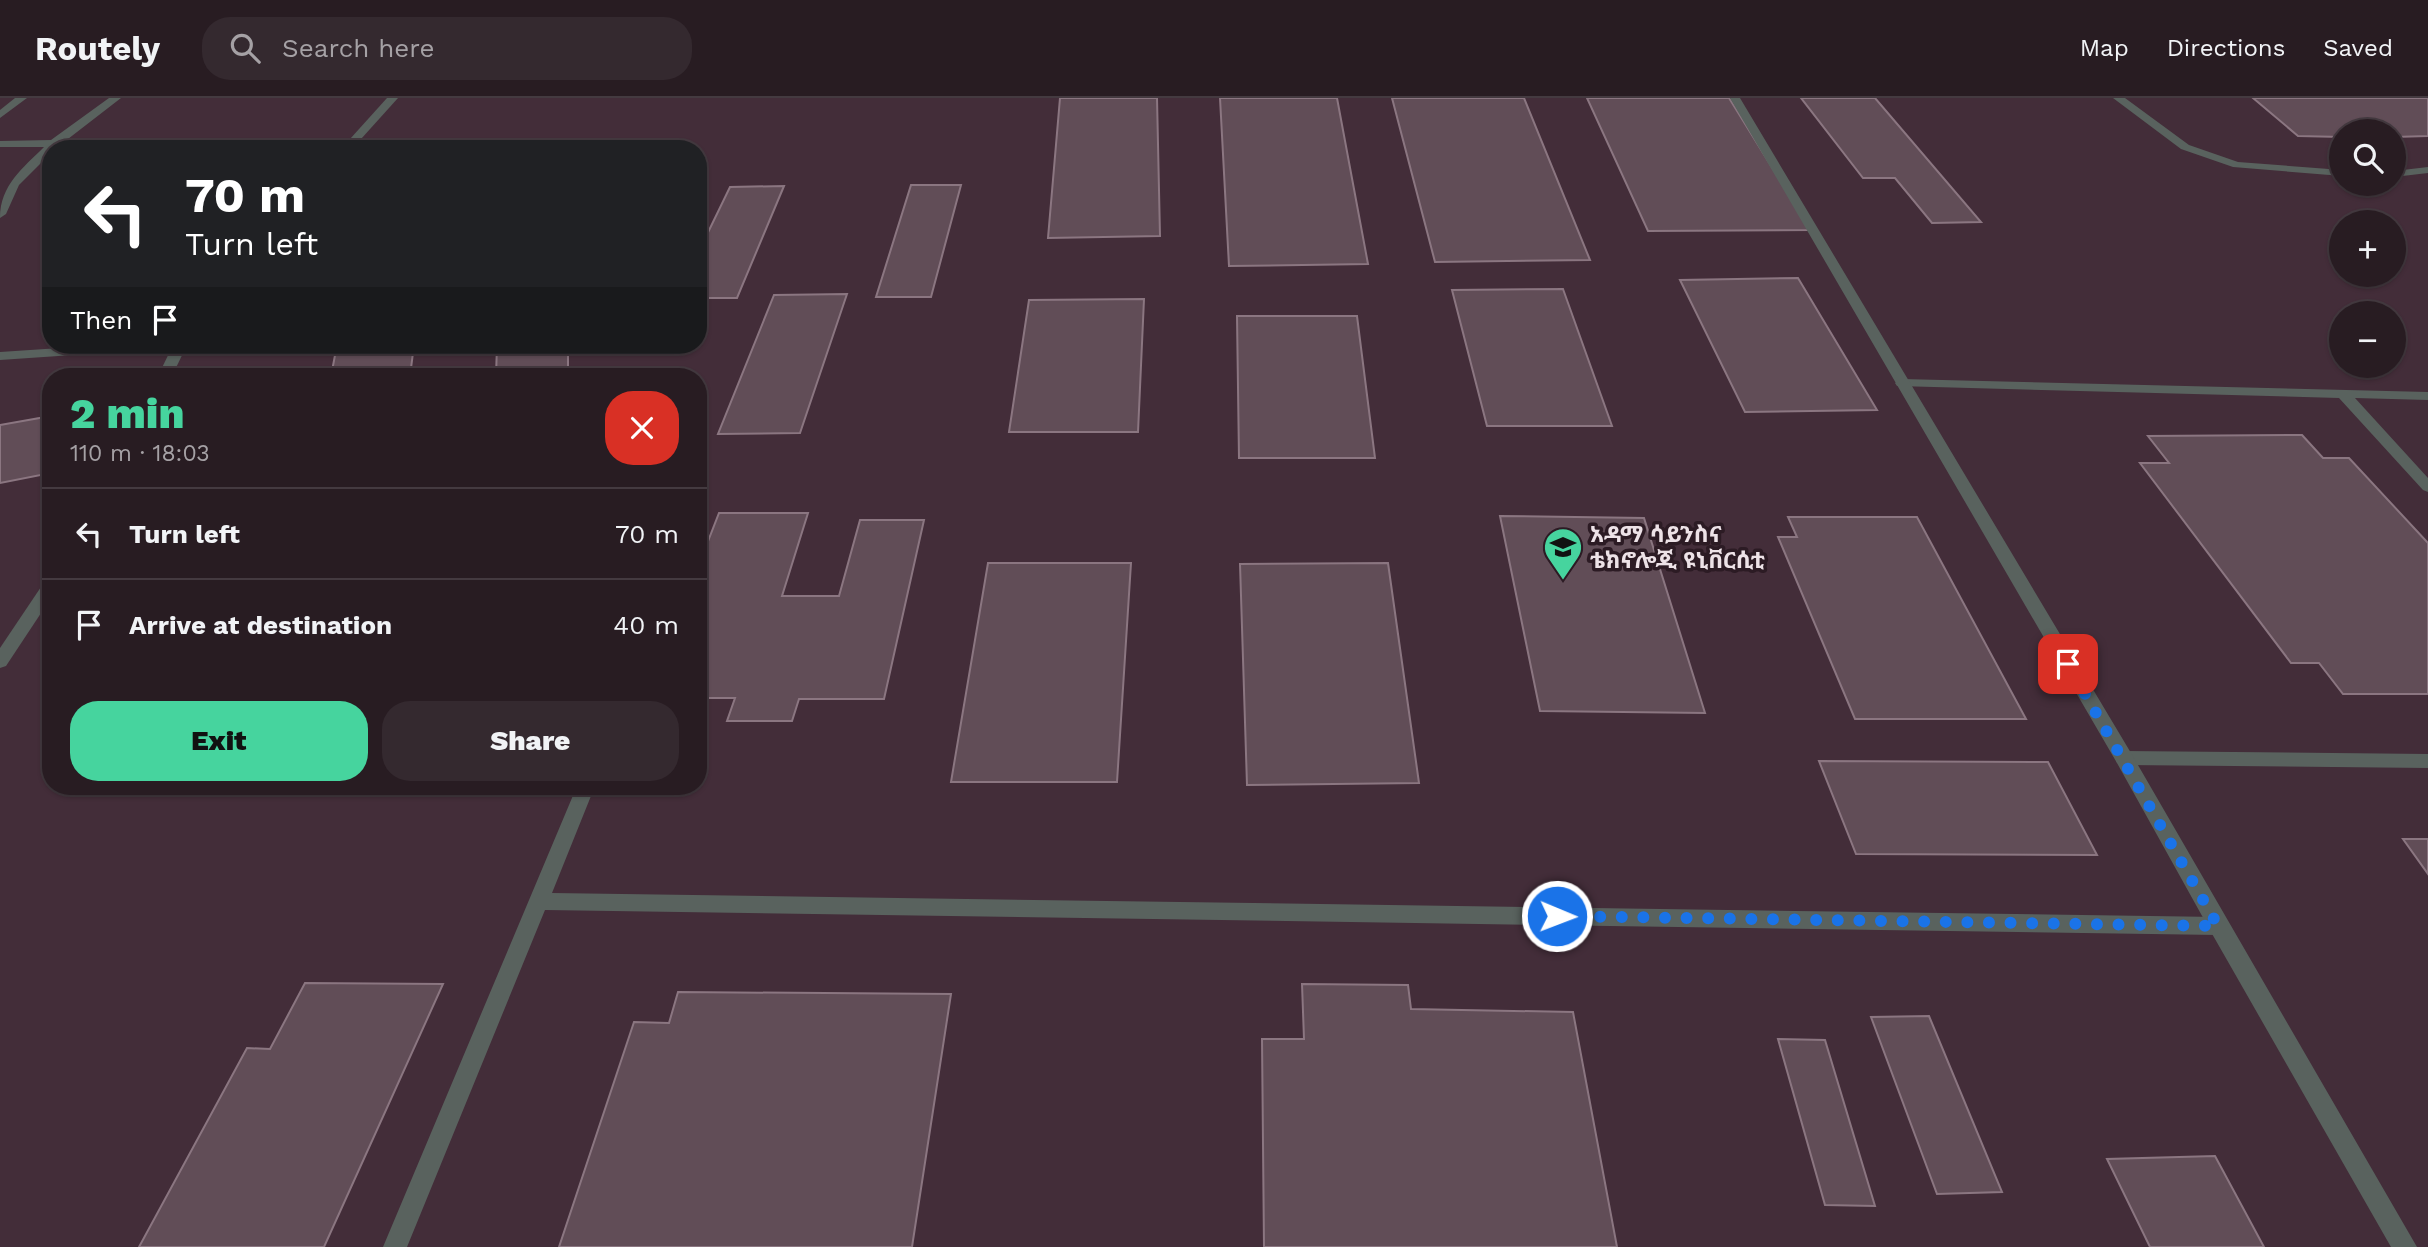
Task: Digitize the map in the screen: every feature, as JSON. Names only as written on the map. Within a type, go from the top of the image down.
[{"type":"street","points":[[0,115],[22,98]]},
{"type":"street","points":[[58,140],[116,98]]},
{"type":"street","points":[[354,140],[393,98]]},
{"type":"street","points":[[1735,98],[2124,758],[2218,926],[2405,1247]]},
{"type":"street","points":[[2118,98],[2185,147],[2237,165],[2329,172]]},
{"type":"street","points":[[0,144],[42,143]]},
{"type":"street","points":[[0,214],[14,184],[42,155]]},
{"type":"street","points":[[2406,173],[2428,170]]},
{"type":"street","points":[[0,356],[42,353]]},
{"type":"street","points":[[1902,383],[2428,396]]},
{"type":"street","points":[[2343,394],[2428,487]]},
{"type":"street","points":[[0,662],[42,599]]},
{"type":"street","points":[[2124,758],[2428,761]]},
{"type":"street","points":[[395,1247],[582,795]]},
{"type":"street","points":[[537,901],[2218,926]]},
{"type":"shaded area","name":"አዳማ ሳይንስና ቴክኖሎጂ ዩኒቨርሲቲ","points":[[0,98],[2428,98],[2428,1247],[0,1247]]},
{"type":"building","points":[[1060,98],[1157,98],[1160,236],[1048,238]]},
{"type":"building","points":[[1220,98],[1337,98],[1368,264],[1229,266]]},
{"type":"building","points":[[1392,98],[1524,98],[1590,260],[1435,262]]},
{"type":"building","points":[[1587,98],[1729,98],[1811,230],[1648,231]]},
{"type":"building","points":[[1801,98],[1875,98],[1981,222],[1932,223],[1895,178],[1863,178]]},
{"type":"building","points":[[2253,98],[2428,98],[2428,136],[2406,137],[2406,119],[2329,119],[2329,137],[2298,136]]},
{"type":"building","points":[[911,185],[961,185],[931,297],[876,297]]},
{"type":"building","points":[[784,186],[737,298],[707,298],[707,234],[730,187]]},
{"type":"building","points":[[1798,278],[1877,410],[1745,412],[1680,280]]},
{"type":"building","points":[[1563,289],[1612,426],[1487,426],[1452,290]]},
{"type":"building","points":[[847,294],[800,433],[718,434],[774,295]]},
{"type":"building","points":[[1144,299],[1138,432],[1009,432],[1029,300]]},
{"type":"building","points":[[1237,316],[1357,316],[1375,458],[1239,458]]},
{"type":"building","points":[[335,354],[413,354],[411,368],[333,368]]},
{"type":"building","points":[[497,354],[568,354],[568,368],[496,368]]},
{"type":"building","points":[[42,418],[42,475],[0,483],[0,425]]},
{"type":"building","points":[[2302,435],[2323,458],[2349,458],[2428,543],[2428,694],[2343,694],[2319,663],[2291,663],[2140,463],[2169,463],[2148,436]]},
{"type":"building","points":[[719,513],[808,513],[782,596],[839,596],[860,520],[924,520],[884,699],[799,699],[792,721],[727,721],[735,698],[707,698],[707,544]]},
{"type":"building","points":[[1500,516],[1644,518],[1705,713],[1540,711]]},
{"type":"building","points":[[1788,517],[1917,517],[2026,719],[1855,719],[1778,537],[1797,537]]},
{"type":"building","points":[[988,563],[1131,563],[1117,782],[951,782]]},
{"type":"building","points":[[1388,563],[1419,783],[1247,785],[1240,564]]},
{"type":"building","points":[[1819,761],[2048,762],[2097,855],[1856,854]]},
{"type":"building","points":[[2403,839],[2428,839],[2428,874]]},
{"type":"building","points":[[305,983],[443,984],[324,1247],[139,1247],[247,1048],[270,1049]]},
{"type":"building","points":[[1302,984],[1408,985],[1411,1009],[1573,1012],[1617,1247],[1264,1247],[1262,1039],[1304,1039]]},
{"type":"building","points":[[678,992],[951,994],[912,1247],[559,1247],[634,1022],[669,1023]]},
{"type":"building","points":[[1929,1016],[2002,1192],[1937,1194],[1871,1017]]},
{"type":"building","points":[[1778,1039],[1825,1040],[1875,1206],[1825,1205]]},
{"type":"building","points":[[2215,1156],[2264,1247],[2150,1247],[2107,1159]]},
{"type":"place","name":"አዳማ ሳይንስና ቴክኖሎጂ ዩኒቨርሲቲ","points":[[1563,581]]},
{"type":"route","points":[[1557,916],[2218,926],[2068,664]]}]
